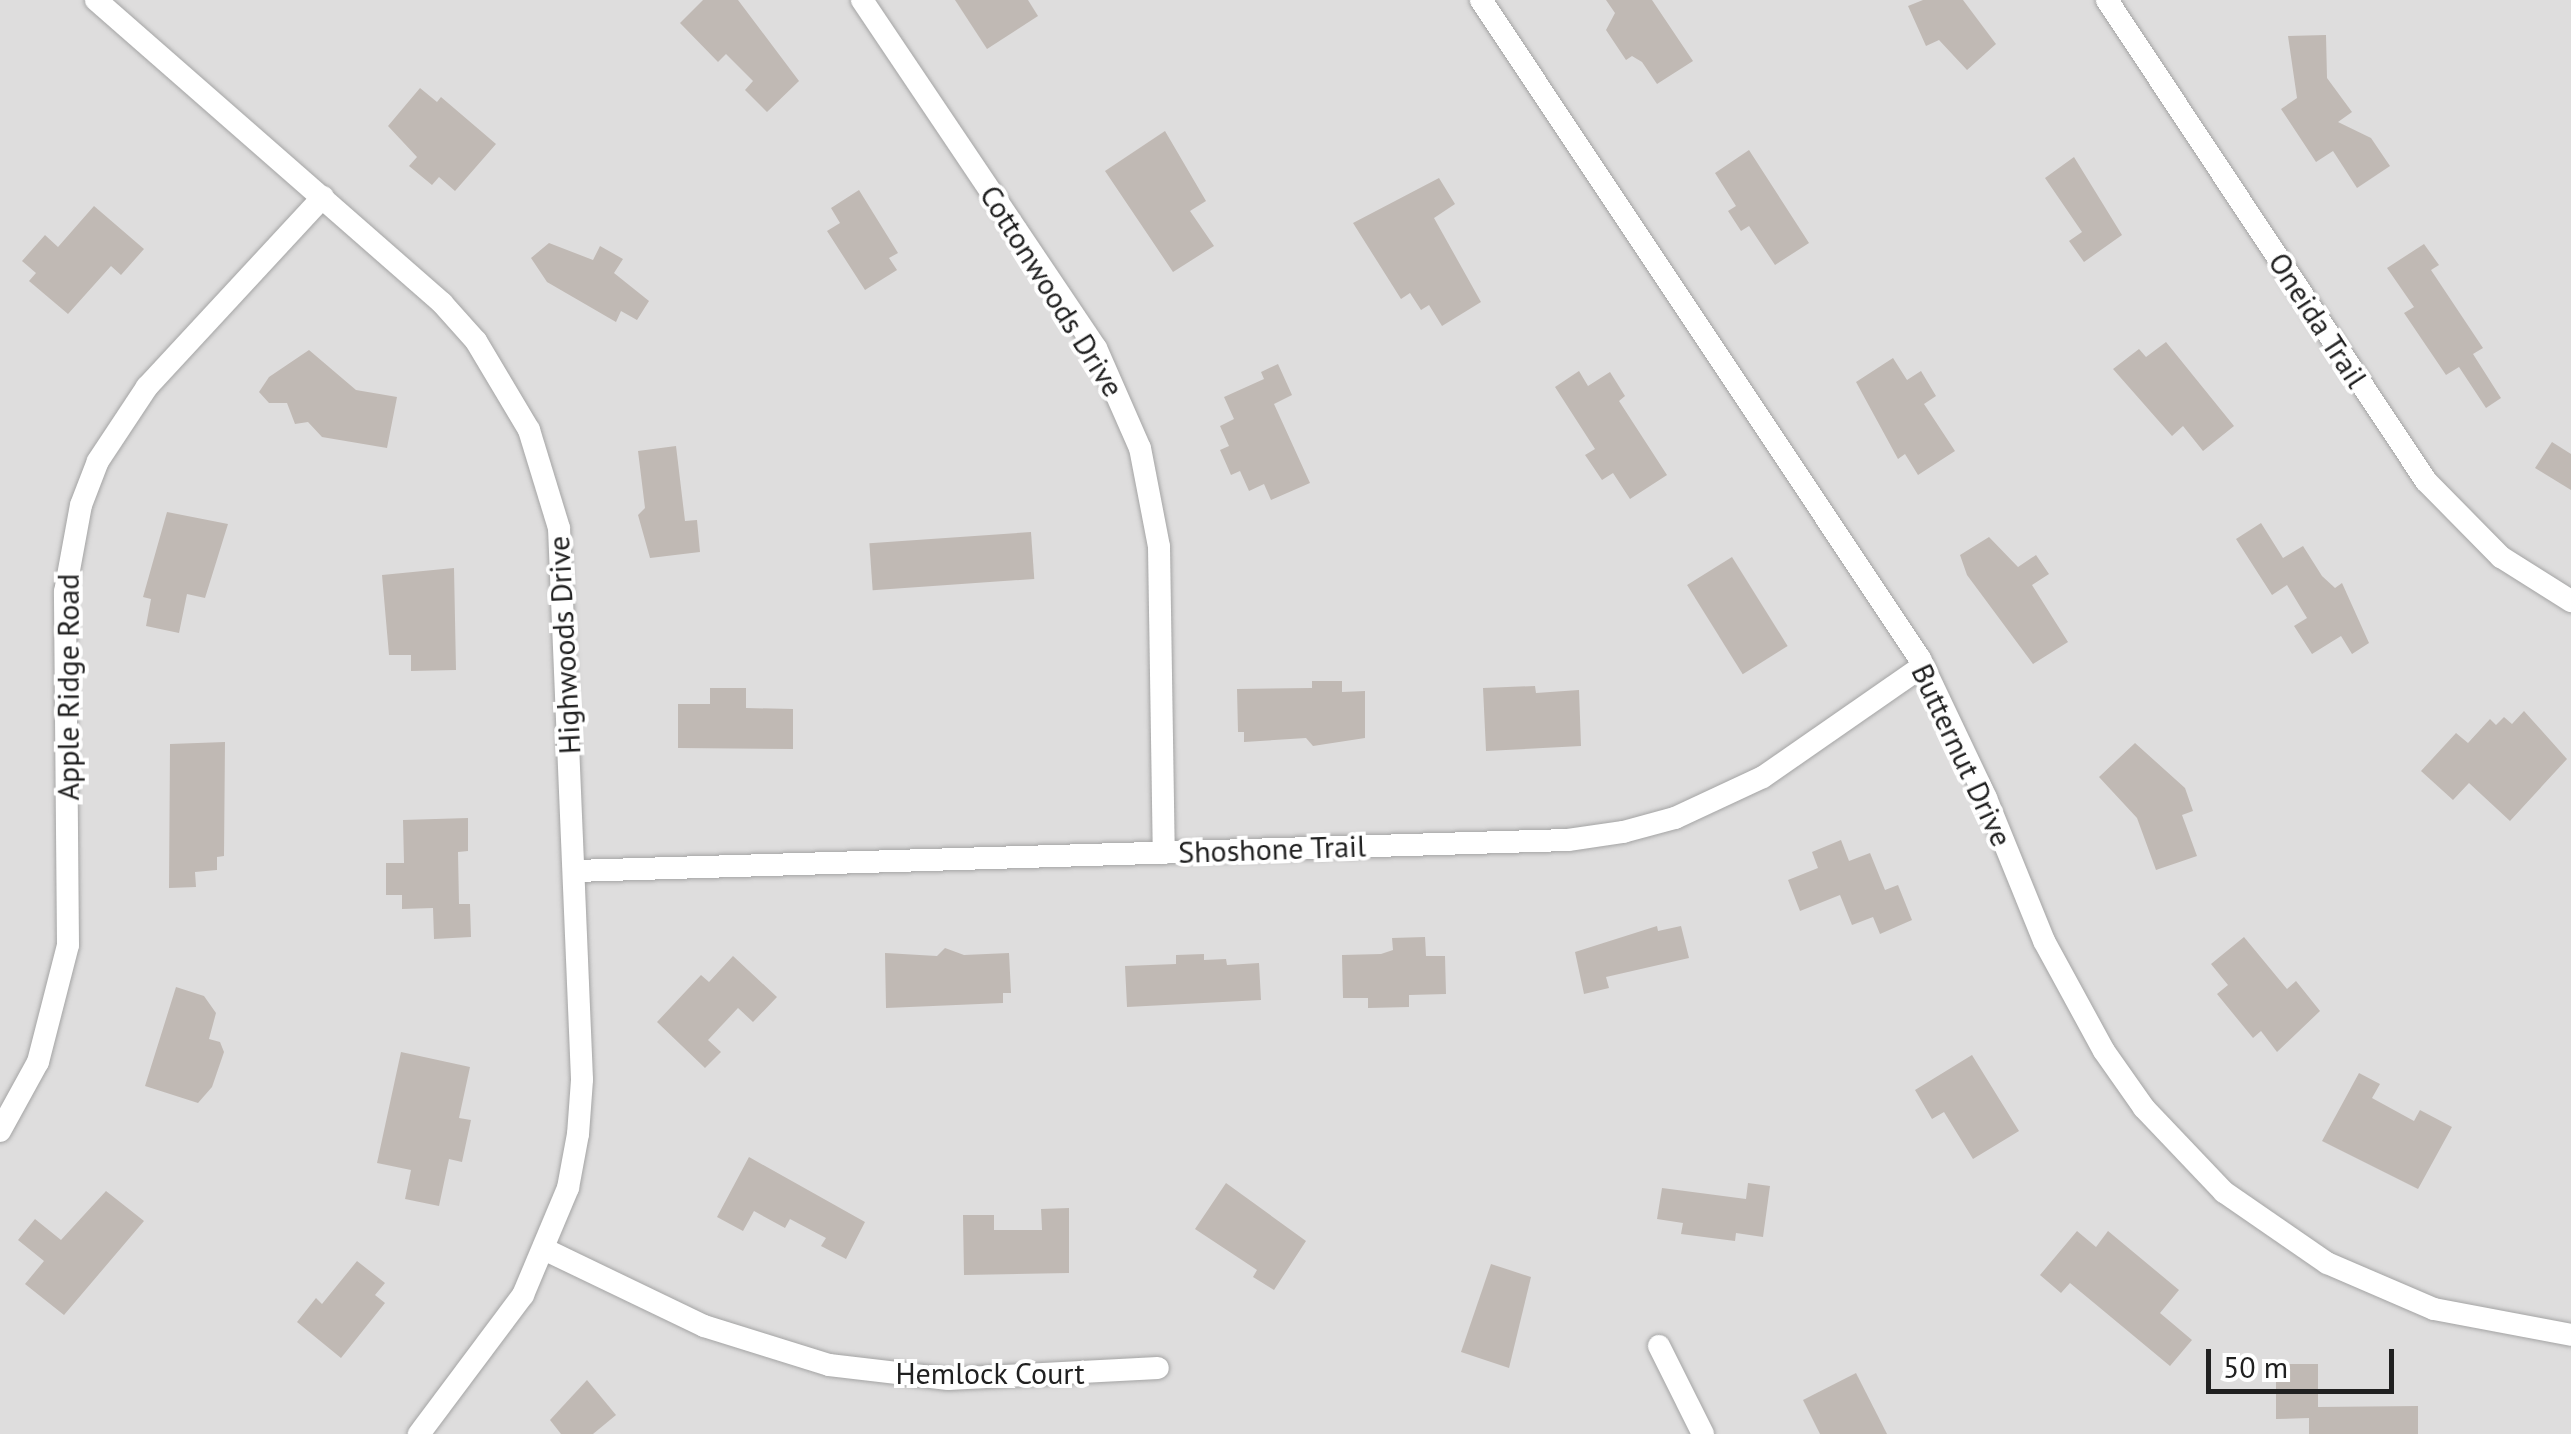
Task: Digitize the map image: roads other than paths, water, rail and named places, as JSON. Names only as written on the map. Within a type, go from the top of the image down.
[{"type":"street","name":"Highwoods Drive","points":[[96,0],[323,197],[476,342],[505,384],[541,462],[564,576],[582,1080],[568,1188],[546,1250],[489,1346],[419,1434]]},
{"type":"street","name":"Cottonwoods Drive","points":[[862,0],[1096,348],[1140,448],[1158,547],[1164,853]]},
{"type":"street","name":"Butternut Drive","points":[[1481,0],[1923,666],[2072,997],[2104,1051],[2178,1148],[2274,1230],[2374,1286],[2495,1324],[2571,1335]]},
{"type":"street","name":"Oneida Trail","points":[[2108,0],[2426,481],[2501,557],[2571,601]]},
{"type":"street","name":"Apple Ridge Road","points":[[0,1131],[38,1062],[68,945],[64,592],[80,505],[98,461],[146,388],[323,197]]},
{"type":"street","name":"Shoshone Trail","points":[[575,871],[1568,840],[1622,832],[1675,818],[1763,776],[1923,666]]},
{"type":"street","name":"Hemlock Court","points":[[546,1250],[704,1326],[829,1365],[948,1379],[1158,1368]]},
{"type":"street","points":[[1659,1346],[1703,1434]]}]
